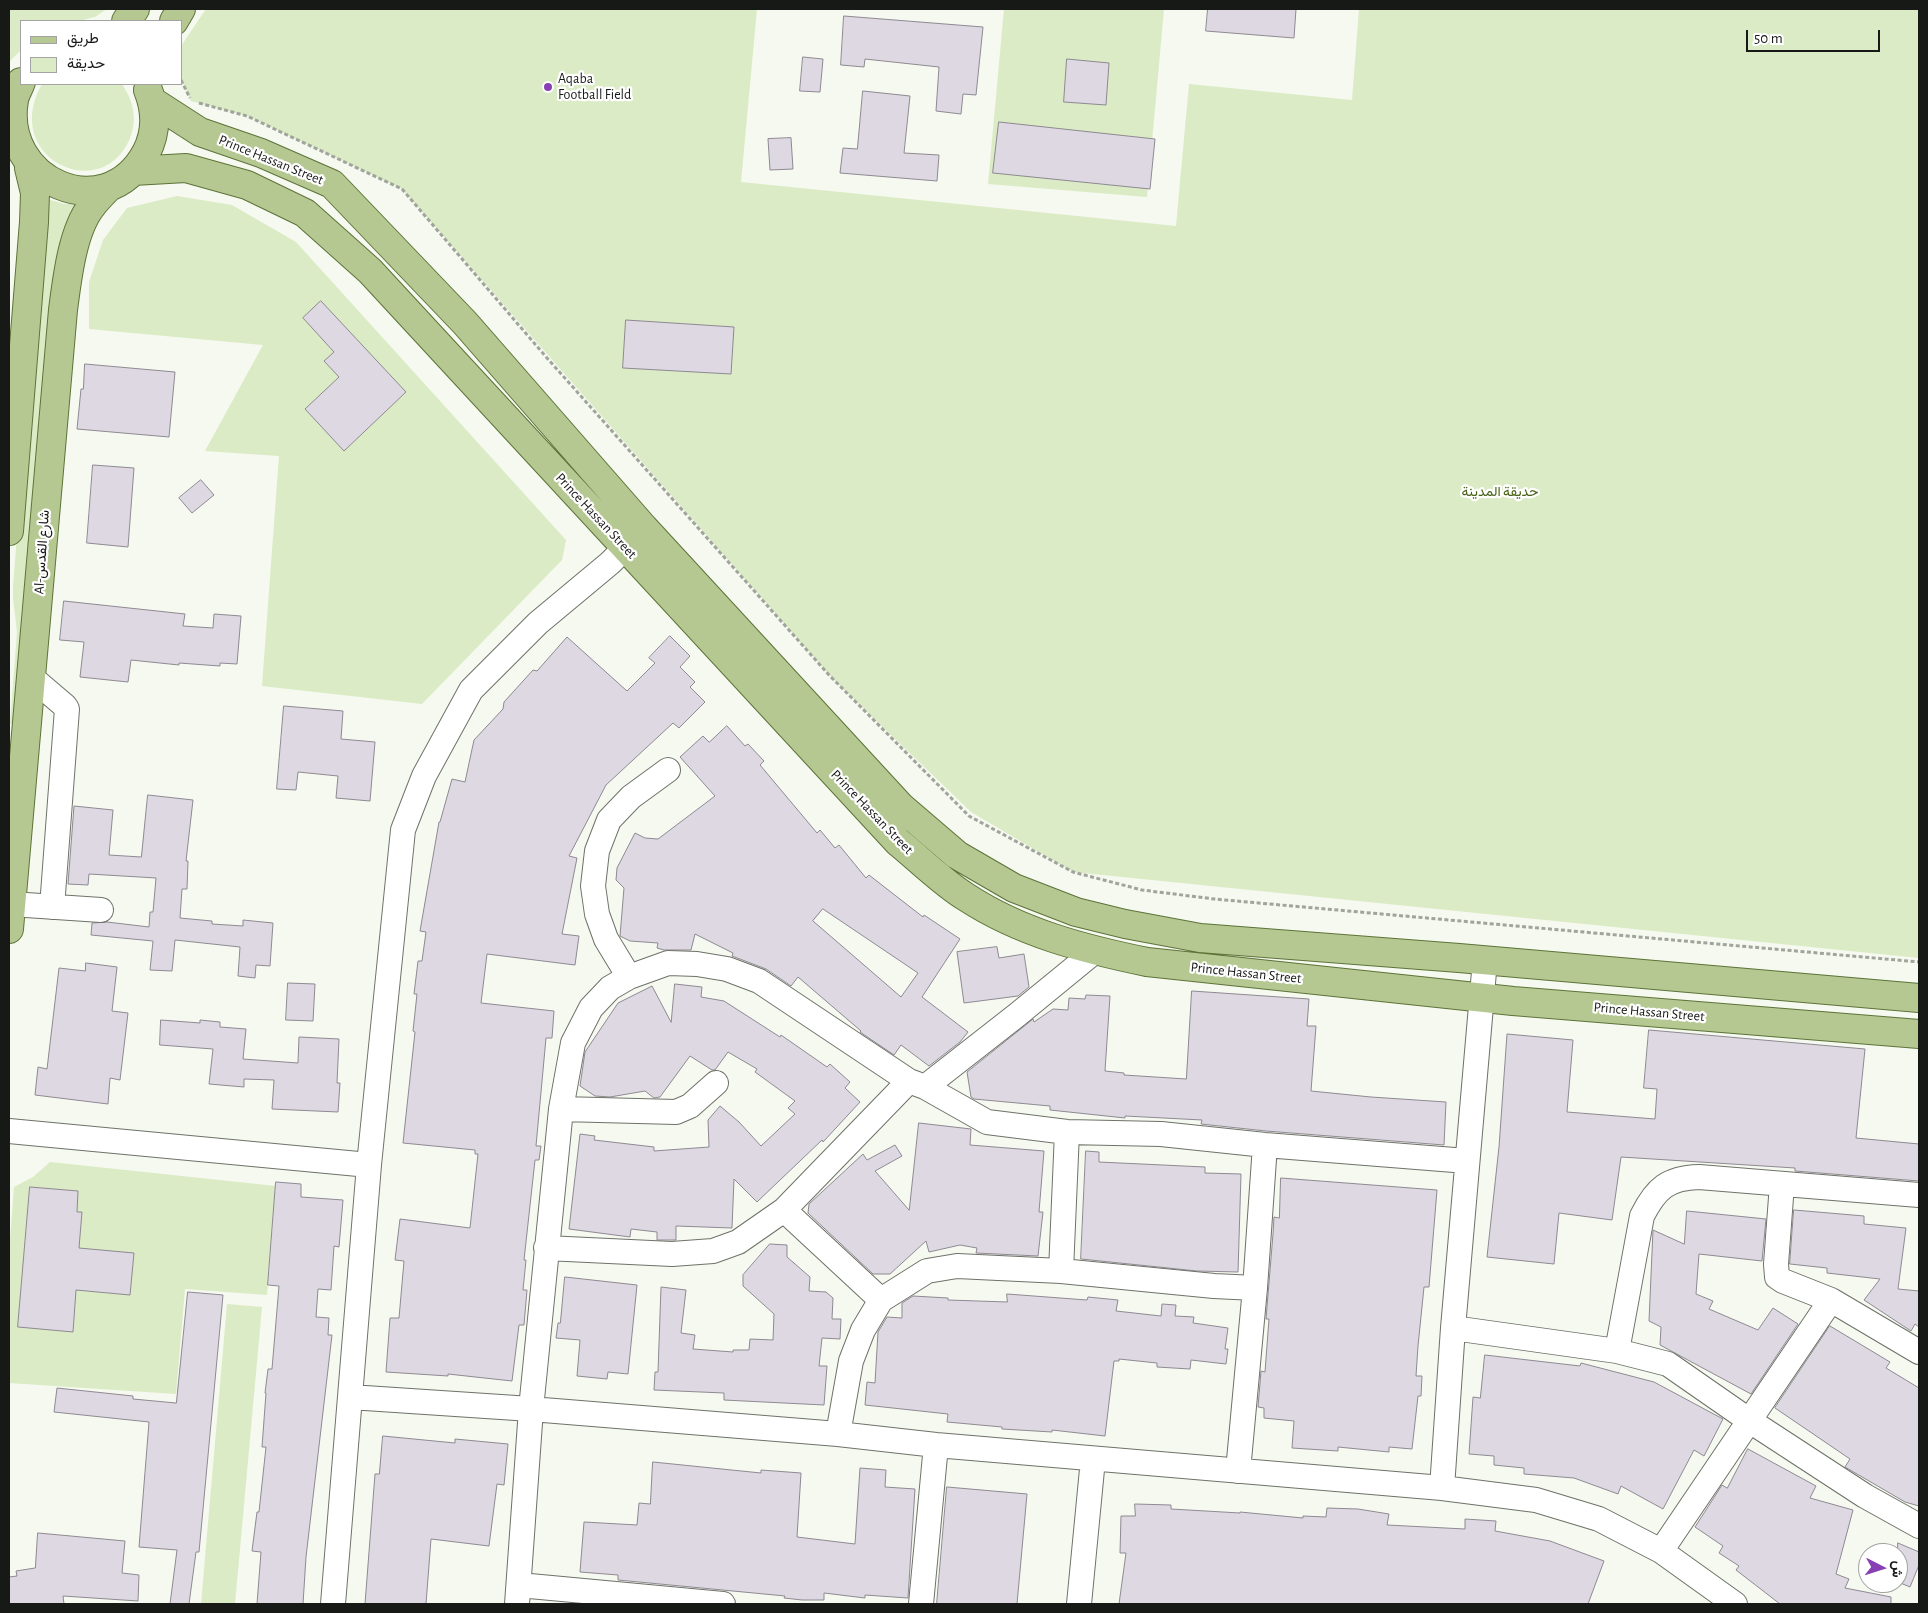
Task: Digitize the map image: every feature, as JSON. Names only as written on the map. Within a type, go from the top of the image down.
[{"type":"main road","points":[[127,20],[135,9]]},
{"type":"main road","points":[[175,20],[181,9]]},
{"type":"main road","points":[[9,531],[35,193],[20,160],[14,141],[11,120],[14,100],[20,84]]},
{"type":"main road","points":[[20,160],[46,182],[66,190],[88,191],[109,187],[133,171],[150,146],[154,132],[155,116],[149,93]]},
{"type":"main road","name":"Prince Hassan Street","points":[[149,93],[200,132],[261,153],[332,184],[465,323],[644,528],[900,806],[957,855],[1014,888],[1076,912],[1124,924],[1200,938],[1485,960],[1919,998]]},
{"type":"main road","name":"Prince Hassan Street","points":[[133,171],[186,168],[247,185],[305,212],[370,271],[898,842],[964,897],[1015,925],[1094,952],[1147,962],[1513,1001],[1919,1034]]},
{"type":"main road","name":"Al-شارع القدس","points":[[10,917],[17,744],[31,677],[56,368],[69,266],[78,233],[90,208],[109,187]]},
{"type":"street","points":[[333,1604],[370,1165],[403,830],[424,776],[471,690],[538,623],[626,548],[644,528]]},
{"type":"street","points":[[31,677],[67,709],[52,907]]},
{"type":"street","points":[[629,977],[606,939],[597,914],[593,886],[597,851],[608,820],[631,797],[668,770]]},
{"type":"street","points":[[10,917],[52,907],[101,910]]},
{"type":"street","points":[[546,1248],[672,1254],[713,1251],[738,1242],[784,1210],[917,1084],[1017,1015],[1094,952]]},
{"type":"street","points":[[1442,1488],[1453,1328],[1485,960]]},
{"type":"street","points":[[723,1604],[518,1595],[531,1410],[560,1110],[573,1043],[591,1008],[610,988],[629,977],[668,963],[697,964],[727,969],[758,981],[917,1084],[987,1122],[1067,1132],[1161,1134],[1265,1145],[1467,1161]]},
{"type":"street","points":[[560,1110],[676,1112],[690,1106],[716,1083]]},
{"type":"street","points":[[9,1131],[370,1165]]},
{"type":"street","points":[[1061,1271],[1067,1132]]},
{"type":"street","points":[[1238,1471],[1255,1288],[1265,1145]]},
{"type":"street","points":[[1617,1350],[1642,1216],[1652,1196],[1666,1184],[1681,1177],[1699,1177],[1919,1195]]},
{"type":"street","points":[[1782,1184],[1776,1264],[1777,1277],[1831,1300],[1919,1352]]},
{"type":"street","points":[[784,1210],[881,1300]]},
{"type":"street","points":[[838,1434],[851,1361],[862,1330],[881,1300],[927,1271],[956,1266],[1061,1271],[1214,1286],[1255,1288]]},
{"type":"street","points":[[1660,1551],[1831,1300]]},
{"type":"street","points":[[1453,1328],[1617,1350],[1668,1364],[1865,1496],[1919,1526]]},
{"type":"street","points":[[350,1397],[838,1434],[936,1445],[1442,1488],[1536,1500],[1599,1519],[1660,1551],[1735,1604]]},
{"type":"street","points":[[921,1604],[936,1445]]},
{"type":"street","points":[[1079,1604],[1093,1459]]},
{"type":"path","points":[[182,82],[192,102],[247,116],[402,189],[547,358],[840,686],[969,816],[1073,872],[1142,890],[1214,898],[1473,920],[1919,962]]},
{"type":"green space","points":[[9,9],[107,9],[95,17],[83,20],[20,20],[20,51],[9,62]]},
{"type":"green space","name":"حديقة المدينة","points":[[206,9],[757,9],[741,182],[1176,226],[1189,84],[1352,100],[1359,9],[1919,9],[1919,958],[1073,872],[971,812],[833,679],[402,189],[247,116],[191,101],[182,82],[182,45]]},
{"type":"green space","points":[[1004,9],[1164,9],[1147,197],[988,184]]},
{"type":"green space","points":[[42,85],[123,85],[131,103],[134,124],[130,138],[116,158],[99,169],[79,170],[60,164],[44,152],[34,133],[33,110]]},
{"type":"green space","points":[[177,196],[232,205],[296,242],[566,540],[562,560],[422,704],[262,686],[279,456],[205,451],[263,345],[89,329],[89,282],[103,240],[127,208]]},
{"type":"green space","points":[[44,198],[64,204],[77,203],[69,225],[16,723],[13,725],[10,723],[17,632],[13,586]]},
{"type":"green space","points":[[50,1162],[276,1186],[267,1295],[185,1289],[176,1394],[9,1383],[9,1252],[14,1187],[33,1177]]},
{"type":"green space","points":[[227,1304],[262,1307],[235,1604],[201,1604]]},
{"type":"building","points":[[1208,9],[1296,9],[1294,38],[1206,31]]},
{"type":"building","points":[[844,16],[983,27],[976,95],[963,94],[961,114],[936,111],[939,67],[865,59],[864,67],[841,65]]},
{"type":"building","points":[[803,57],[823,59],[820,92],[800,91]]},
{"type":"building","points":[[1067,59],[1109,63],[1106,105],[1064,102]]},
{"type":"building","points":[[863,91],[910,96],[904,153],[939,155],[937,181],[840,173],[843,148],[857,149]]},
{"type":"building","points":[[999,122],[1155,139],[1150,189],[993,173]]},
{"type":"building","points":[[791,138],[793,169],[770,170],[768,139]]},
{"type":"building","points":[[321,301],[406,392],[344,451],[305,409],[339,377],[324,361],[334,352],[303,318]]},
{"type":"building","points":[[626,320],[734,327],[731,374],[623,368]]},
{"type":"building","points":[[85,364],[175,372],[169,437],[77,429]]},
{"type":"building","points":[[93,465],[134,468],[128,547],[87,543]]},
{"type":"building","points":[[201,480],[214,495],[192,513],[179,498]]},
{"type":"building","points":[[64,601],[185,614],[183,626],[213,628],[214,614],[241,616],[237,664],[220,663],[220,666],[179,663],[179,665],[131,660],[128,682],[80,677],[84,642],[60,640]]},
{"type":"building","points":[[670,636],[690,656],[680,667],[695,682],[690,687],[705,702],[679,728],[673,723],[606,785],[569,856],[577,858],[562,934],[579,936],[575,965],[487,954],[481,1003],[554,1011],[552,1038],[546,1038],[536,1146],[541,1146],[539,1160],[535,1160],[524,1260],[526,1260],[523,1290],[527,1290],[524,1325],[519,1325],[512,1381],[448,1374],[448,1376],[386,1372],[390,1318],[399,1318],[404,1261],[395,1260],[400,1219],[470,1228],[478,1154],[475,1154],[475,1150],[403,1143],[415,1032],[413,1031],[417,994],[414,994],[418,961],[422,961],[426,932],[420,931],[439,822],[452,779],[465,782],[474,740],[503,709],[504,702],[533,670],[537,671],[567,637],[627,691],[655,663],[649,658]]},
{"type":"building","points":[[284,706],[343,711],[341,739],[375,742],[370,801],[336,798],[338,776],[298,772],[296,790],[277,789]]},
{"type":"building","points":[[727,726],[745,746],[748,744],[764,761],[760,765],[817,833],[820,830],[835,848],[839,845],[866,878],[869,875],[923,917],[924,915],[960,939],[922,997],[968,1032],[960,1042],[929,1066],[901,1045],[894,1055],[860,1032],[798,977],[791,986],[766,969],[732,956],[733,953],[695,934],[691,950],[664,950],[657,948],[658,943],[630,941],[620,936],[624,888],[616,880],[617,868],[635,833],[645,838],[658,839],[715,796],[680,757],[703,736],[709,742]],"holes":[[[823,909],[918,973],[901,997],[813,921]]]},
{"type":"building","points":[[148,795],[193,800],[186,861],[188,861],[187,889],[182,889],[180,918],[212,921],[212,924],[243,926],[243,920],[273,923],[270,966],[256,965],[255,978],[238,976],[240,947],[175,940],[172,971],[150,970],[153,941],[91,935],[92,923],[107,922],[149,927],[150,912],[153,912],[156,878],[89,874],[88,885],[68,884],[74,806],[113,810],[109,855],[141,857]]},
{"type":"building","points":[[997,947],[999,958],[1024,954],[1029,987],[1018,996],[964,1003],[957,952]]},
{"type":"building","points":[[86,963],[117,967],[112,1011],[128,1013],[120,1080],[110,1078],[108,1104],[35,1095],[38,1067],[47,1069],[59,968],[85,971]]},
{"type":"building","points":[[288,983],[315,984],[313,1021],[286,1020]]},
{"type":"building","points":[[675,984],[702,987],[701,997],[724,1001],[780,1037],[781,1035],[827,1067],[830,1064],[850,1082],[845,1088],[860,1102],[823,1142],[822,1140],[757,1202],[734,1179],[732,1228],[676,1226],[676,1240],[657,1240],[657,1232],[631,1229],[630,1237],[569,1229],[580,1134],[595,1136],[594,1140],[654,1147],[654,1151],[709,1147],[708,1120],[720,1106],[739,1122],[761,1146],[795,1114],[788,1108],[795,1101],[755,1072],[757,1069],[728,1052],[715,1070],[690,1056],[660,1097],[654,1098],[645,1091],[610,1097],[595,1096],[580,1086],[585,1052],[618,1003],[652,986],[671,1022]]},
{"type":"building","points":[[1192,991],[1309,999],[1307,1026],[1316,1026],[1311,1091],[1446,1102],[1444,1145],[1266,1131],[1201,1124],[1202,1120],[1125,1116],[1125,1118],[1050,1110],[1050,1106],[974,1099],[971,1097],[967,1072],[1033,1019],[1034,1022],[1053,1009],[1068,1010],[1069,998],[1085,999],[1086,995],[1110,996],[1105,1071],[1124,1073],[1124,1075],[1186,1079]]},
{"type":"building","points":[[161,1020],[200,1023],[200,1020],[220,1022],[220,1027],[246,1029],[243,1059],[298,1063],[299,1037],[339,1039],[337,1083],[340,1083],[338,1112],[272,1109],[274,1080],[244,1079],[244,1087],[209,1084],[213,1049],[160,1045]]},
{"type":"building","points":[[1649,1030],[1865,1049],[1856,1138],[1919,1144],[1919,1181],[1795,1171],[1795,1168],[1621,1157],[1612,1220],[1559,1213],[1554,1264],[1487,1257],[1499,1147],[1507,1034],[1573,1040],[1567,1112],[1655,1119],[1657,1089],[1644,1088]]},
{"type":"building","points":[[919,1123],[971,1129],[970,1145],[1044,1151],[1039,1212],[1043,1212],[1038,1256],[976,1253],[977,1248],[960,1245],[929,1252],[926,1241],[890,1274],[873,1274],[808,1213],[809,1204],[863,1154],[867,1160],[895,1145],[902,1156],[875,1171],[909,1210]]},
{"type":"building","points":[[1086,1151],[1099,1152],[1099,1162],[1205,1167],[1205,1173],[1241,1174],[1238,1272],[1197,1271],[1081,1259]]},
{"type":"building","points":[[1281,1178],[1437,1190],[1429,1287],[1424,1287],[1418,1346],[1416,1376],[1422,1376],[1421,1396],[1418,1396],[1412,1449],[1389,1447],[1389,1452],[1338,1447],[1338,1451],[1292,1448],[1294,1421],[1264,1418],[1264,1408],[1258,1407],[1261,1371],[1265,1372],[1269,1319],[1266,1319],[1274,1217],[1279,1218]]},
{"type":"building","points":[[276,1182],[301,1184],[301,1197],[343,1200],[339,1247],[334,1246],[331,1290],[318,1289],[316,1317],[329,1318],[328,1335],[332,1335],[306,1557],[303,1604],[257,1604],[261,1552],[252,1551],[257,1512],[259,1512],[266,1447],[262,1447],[265,1393],[268,1369],[272,1369],[279,1286],[268,1285]]},
{"type":"building","points":[[30,1187],[78,1191],[77,1212],[82,1212],[79,1248],[134,1253],[130,1295],[76,1290],[73,1332],[18,1327]]},
{"type":"building","points":[[1794,1210],[1864,1216],[1864,1224],[1906,1228],[1898,1289],[1919,1291],[1919,1327],[1915,1324],[1911,1331],[1864,1300],[1880,1279],[1827,1273],[1827,1268],[1790,1264]]},
{"type":"building","points":[[1687,1211],[1766,1219],[1762,1261],[1699,1254],[1696,1294],[1713,1301],[1709,1309],[1758,1330],[1773,1308],[1798,1324],[1751,1394],[1660,1345],[1661,1327],[1649,1321],[1653,1230],[1684,1244]]},
{"type":"building","points":[[770,1244],[787,1245],[787,1257],[810,1277],[809,1291],[826,1292],[833,1298],[832,1319],[841,1319],[840,1339],[822,1338],[819,1366],[827,1366],[824,1405],[724,1400],[724,1393],[654,1390],[655,1372],[658,1372],[661,1287],[686,1290],[681,1333],[695,1335],[693,1349],[733,1352],[733,1350],[749,1350],[750,1339],[773,1340],[774,1314],[743,1286],[743,1275]]},
{"type":"building","points":[[565,1277],[637,1285],[628,1374],[608,1372],[607,1379],[577,1376],[580,1340],[556,1338],[558,1323],[560,1323]]},
{"type":"building","points":[[188,1292],[223,1295],[199,1552],[196,1552],[189,1604],[170,1604],[177,1550],[139,1547],[149,1422],[54,1412],[57,1388],[133,1396],[133,1399],[176,1403]]},
{"type":"building","points":[[1007,1294],[1087,1300],[1088,1297],[1118,1300],[1116,1311],[1161,1316],[1162,1304],[1176,1305],[1175,1316],[1194,1317],[1193,1323],[1228,1328],[1225,1349],[1228,1349],[1226,1364],[1191,1360],[1190,1369],[1157,1367],[1157,1363],[1119,1359],[1119,1361],[1114,1361],[1105,1436],[1052,1430],[1052,1432],[1002,1429],[1002,1427],[947,1422],[948,1414],[865,1405],[867,1382],[875,1383],[878,1332],[887,1317],[902,1318],[902,1303],[913,1296],[948,1298],[948,1300],[1007,1302]]},
{"type":"building","points":[[1830,1326],[1890,1362],[1886,1368],[1919,1388],[1919,1506],[1905,1502],[1845,1467],[1850,1459],[1775,1408]]},
{"type":"building","points":[[1485,1355],[1580,1366],[1581,1363],[1654,1382],[1723,1419],[1704,1456],[1694,1450],[1663,1509],[1621,1486],[1618,1494],[1574,1478],[1524,1474],[1524,1468],[1494,1465],[1494,1456],[1469,1454],[1473,1397],[1480,1398]]},
{"type":"building","points":[[383,1436],[455,1443],[455,1439],[508,1444],[504,1485],[497,1484],[489,1546],[431,1539],[426,1604],[365,1604],[375,1474],[379,1474]]},
{"type":"building","points":[[1748,1449],[1816,1486],[1810,1498],[1853,1510],[1836,1574],[1849,1579],[1845,1588],[1858,1591],[1858,1593],[1871,1593],[1891,1597],[1891,1604],[1780,1604],[1736,1570],[1739,1566],[1719,1553],[1723,1546],[1695,1527],[1722,1485],[1727,1488]]},
{"type":"building","points":[[653,1462],[761,1473],[761,1470],[801,1473],[797,1537],[855,1544],[860,1468],[886,1470],[885,1487],[915,1489],[908,1598],[865,1595],[865,1598],[824,1593],[824,1600],[802,1600],[784,1598],[785,1596],[618,1580],[618,1575],[580,1572],[584,1522],[637,1525],[639,1503],[650,1504]]},
{"type":"building","points":[[947,1487],[1027,1494],[1017,1604],[937,1604]]},
{"type":"building","points":[[1135,1504],[1171,1505],[1171,1509],[1240,1512],[1303,1518],[1303,1516],[1326,1517],[1327,1508],[1358,1509],[1389,1514],[1387,1525],[1465,1529],[1465,1519],[1496,1521],[1495,1531],[1550,1541],[1604,1561],[1588,1604],[1119,1604],[1126,1553],[1120,1553],[1121,1516],[1135,1516]]},
{"type":"building","points":[[38,1533],[125,1541],[122,1573],[139,1575],[138,1601],[63,1596],[64,1604],[9,1604],[9,1577],[17,1576],[16,1571],[35,1568]]},
{"type":"building","points":[[1908,1547],[1919,1552],[1919,1565],[1910,1587],[1908,1586]]},
{"type":"place","name":"Aqaba Football Field","points":[[548,87]]}]
